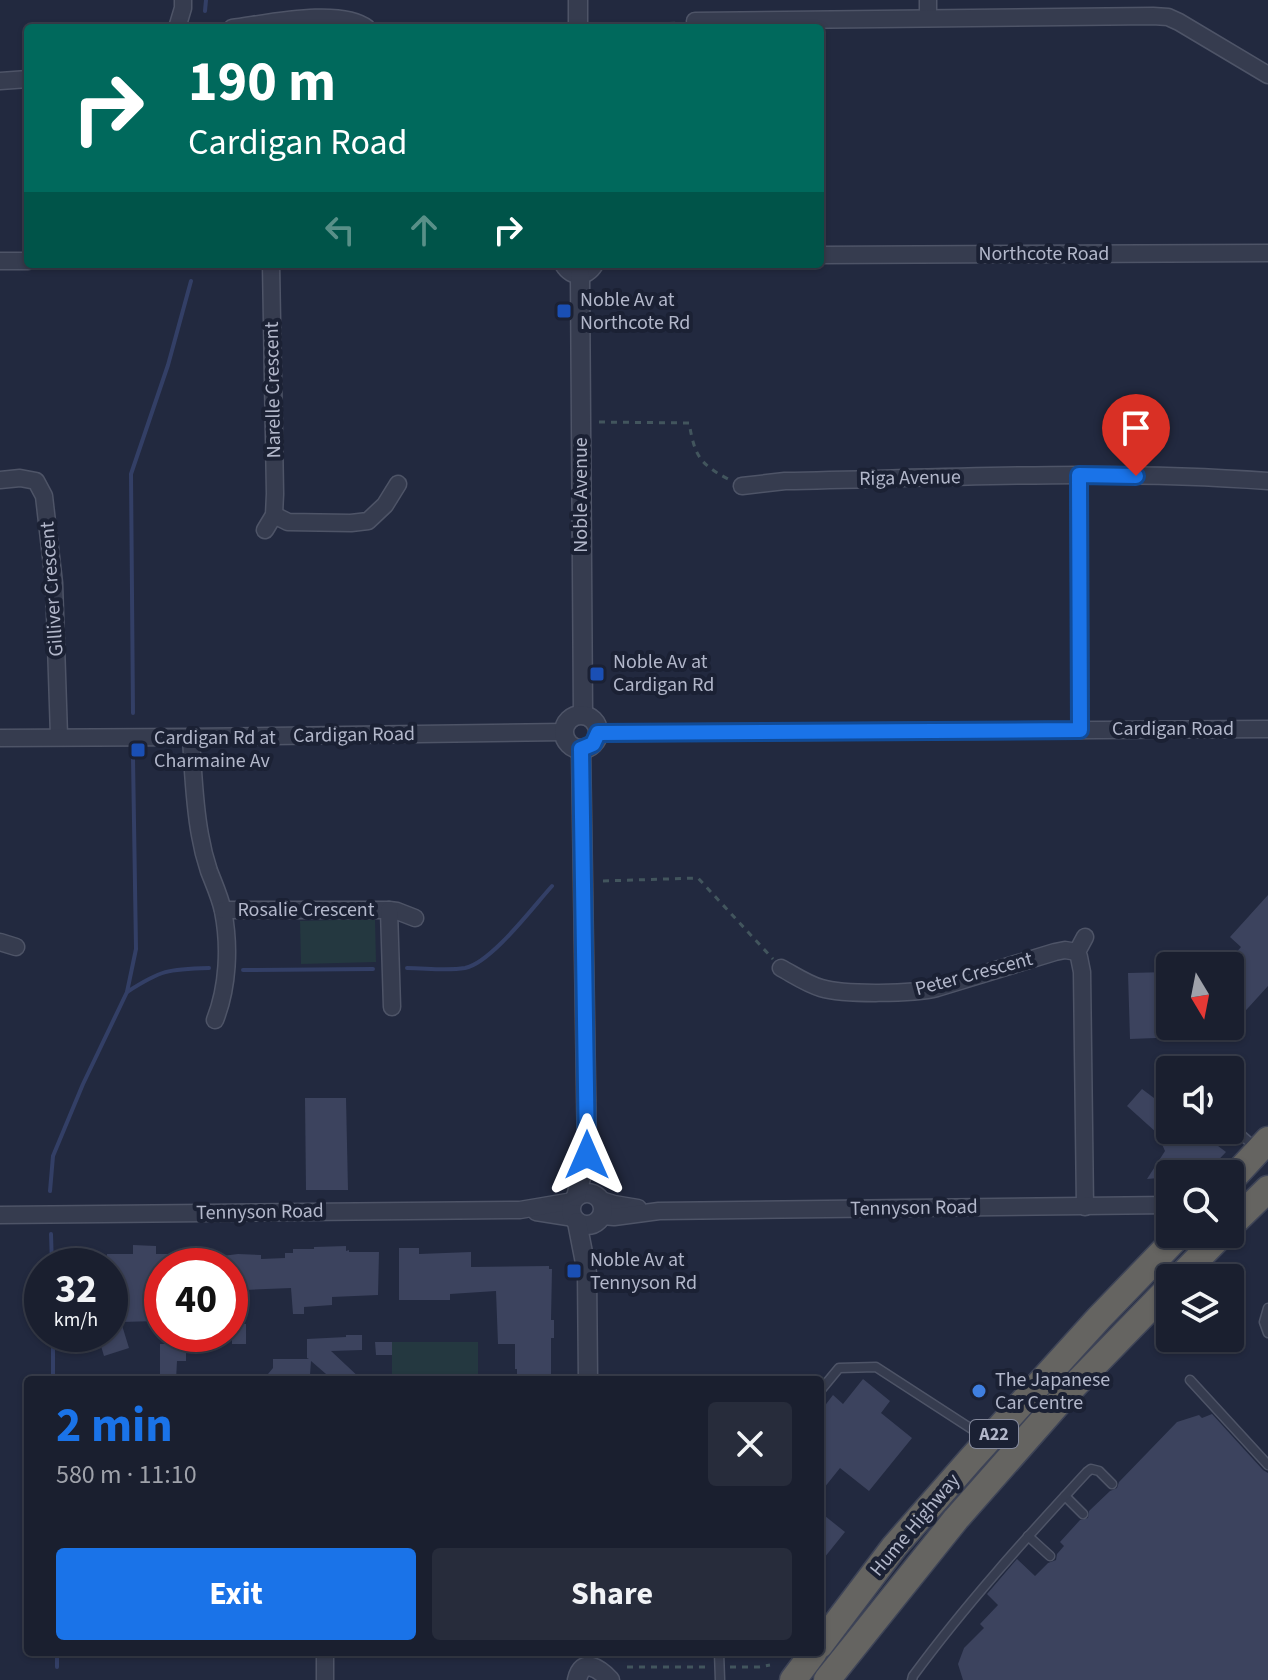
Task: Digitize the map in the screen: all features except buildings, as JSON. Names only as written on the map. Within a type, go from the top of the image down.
[{"type":"highway","points":[[1244,1166],[1264,1145]]},
{"type":"highway","points":[[1244,1212],[1268,1189]]},
{"type":"highway","name":"Hume Highway","points":[[824,1640],[894,1547],[1099,1318],[1166,1248]]},
{"type":"highway","points":[[1193,1264],[1208,1248]]},
{"type":"highway","name":"Hume Highway","points":[[827,1680],[956,1519],[1068,1392],[1156,1301]]},
{"type":"highway","points":[[793,1680],[811,1656]]},
{"type":"street","points":[[578,0],[586,24]]},
{"type":"street","points":[[928,0],[928,18]]},
{"type":"street","points":[[695,21],[1168,17],[1268,75]]},
{"type":"street","points":[[264,24],[332,18],[362,24]]},
{"type":"street","points":[[0,81],[24,79]]},
{"type":"street","name":"Northcote Road","points":[[824,255],[1268,253]]},
{"type":"street","points":[[0,261],[24,261]]},
{"type":"street","name":"Narelle Crescent","points":[[271,268],[270,523],[368,521],[385,505],[398,484]]},
{"type":"street","name":"Noble Avenue","points":[[579,268],[583,715]]},
{"type":"street","points":[[1079,475],[1080,730]]},
{"type":"street","name":"Riga Avenue","points":[[742,486],[785,481],[1079,475],[1222,477],[1268,481]]},
{"type":"street","name":"Gilliver Crescent","points":[[0,480],[20,478],[36,481],[44,496],[54,596],[59,736]]},
{"type":"street","points":[[583,715],[594,721],[598,733],[593,744],[581,749],[569,744],[564,732],[569,719],[583,715]]},
{"type":"street","name":"Cardigan Road","points":[[598,733],[1268,729]]},
{"type":"street","name":"Cardigan Road","points":[[0,738],[564,732]]},
{"type":"street","points":[[191,737],[200,834],[223,910],[227,936],[226,975],[222,1003],[215,1020]]},
{"type":"street","points":[[581,749],[587,1155],[600,1208],[587,1273]]},
{"type":"street","name":"Rosalie Crescent","points":[[223,910],[389,910],[415,918]]},
{"type":"street","name":"Rosalie Crescent","points":[[389,910],[392,1007]]},
{"type":"street","points":[[1085,937],[1077,952],[1082,972],[1085,1207]]},
{"type":"street","name":"Peter Crescent","points":[[781,968],[818,987],[834,991],[917,992],[1055,952],[1077,952]]},
{"type":"street","points":[[587,1155],[575,1209],[587,1273],[588,1376]]},
{"type":"street","points":[[575,1209],[587,1193],[600,1208]]},
{"type":"street","name":"Tennyson Road","points":[[600,1208],[614,1217],[659,1211],[1156,1205]]},
{"type":"street","points":[[575,1209],[588,1225],[600,1208]]},
{"type":"street","name":"Tennyson Road","points":[[0,1215],[575,1209]]},
{"type":"street","points":[[325,1656],[325,1680]]},
{"type":"street","points":[[577,1680],[583,1668],[594,1660],[610,1680]]},
{"type":"lane","points":[[1244,1133],[1264,1145]]},
{"type":"lane","points":[[1268,1308],[1264,1322],[1268,1333]]},
{"type":"lane","points":[[824,1386],[839,1368],[876,1367],[988,1440]]},
{"type":"lane","points":[[1190,1380],[1268,1465]]},
{"type":"lane","points":[[912,1680],[997,1570],[1091,1469],[1099,1471],[1112,1484]]},
{"type":"lane","points":[[1065,1496],[1083,1514]]},
{"type":"lane","points":[[1028,1536],[1050,1556]]},
{"type":"lane","points":[[719,1656],[720,1680]]},
{"type":"path","points":[[663,24],[695,21]]},
{"type":"path","points":[[599,422],[689,423],[694,450],[708,468],[742,486]]},
{"type":"path","points":[[603,881],[698,878],[781,968]]},
{"type":"path","points":[[627,1667],[770,1665]]},
{"type":"shaded area","points":[[375,919],[376,962],[301,964],[300,921]]},
{"type":"shaded area","points":[[392,1342],[478,1342],[478,1376],[392,1376]]},
{"type":"waterway","points":[[205,11],[206,0]]},
{"type":"waterway","points":[[133,713],[131,474],[168,365],[191,281]]},
{"type":"waterway","points":[[50,1191],[53,1156],[127,992],[136,949],[133,758]]},
{"type":"waterway","points":[[407,968],[458,969],[475,964],[499,945],[552,886]]},
{"type":"waterway","points":[[127,992],[165,972],[209,968]]},
{"type":"waterway","points":[[243,970],[373,969]]},
{"type":"waterway","points":[[51,1234],[51,1248]]},
{"type":"waterway","points":[[53,1352],[53,1376]]},
{"type":"waterway","points":[[57,1656],[57,1667]]},
{"type":"place","name":"Noble Av at Northcote Rd","points":[[564,311]]},
{"type":"place","name":"Noble Av at Cardigan Rd","points":[[597,674]]},
{"type":"place","name":"Cardigan Rd at Charmaine Av","points":[[138,750]]},
{"type":"place","name":"Noble Av at Tennyson Rd","points":[[574,1271]]},
{"type":"place","name":"The Japanese Car Centre","points":[[979,1391]]},
{"type":"route","points":[[587,1155],[581,749],[593,744],[598,733],[1080,730],[1079,475],[1136,476]]}]
